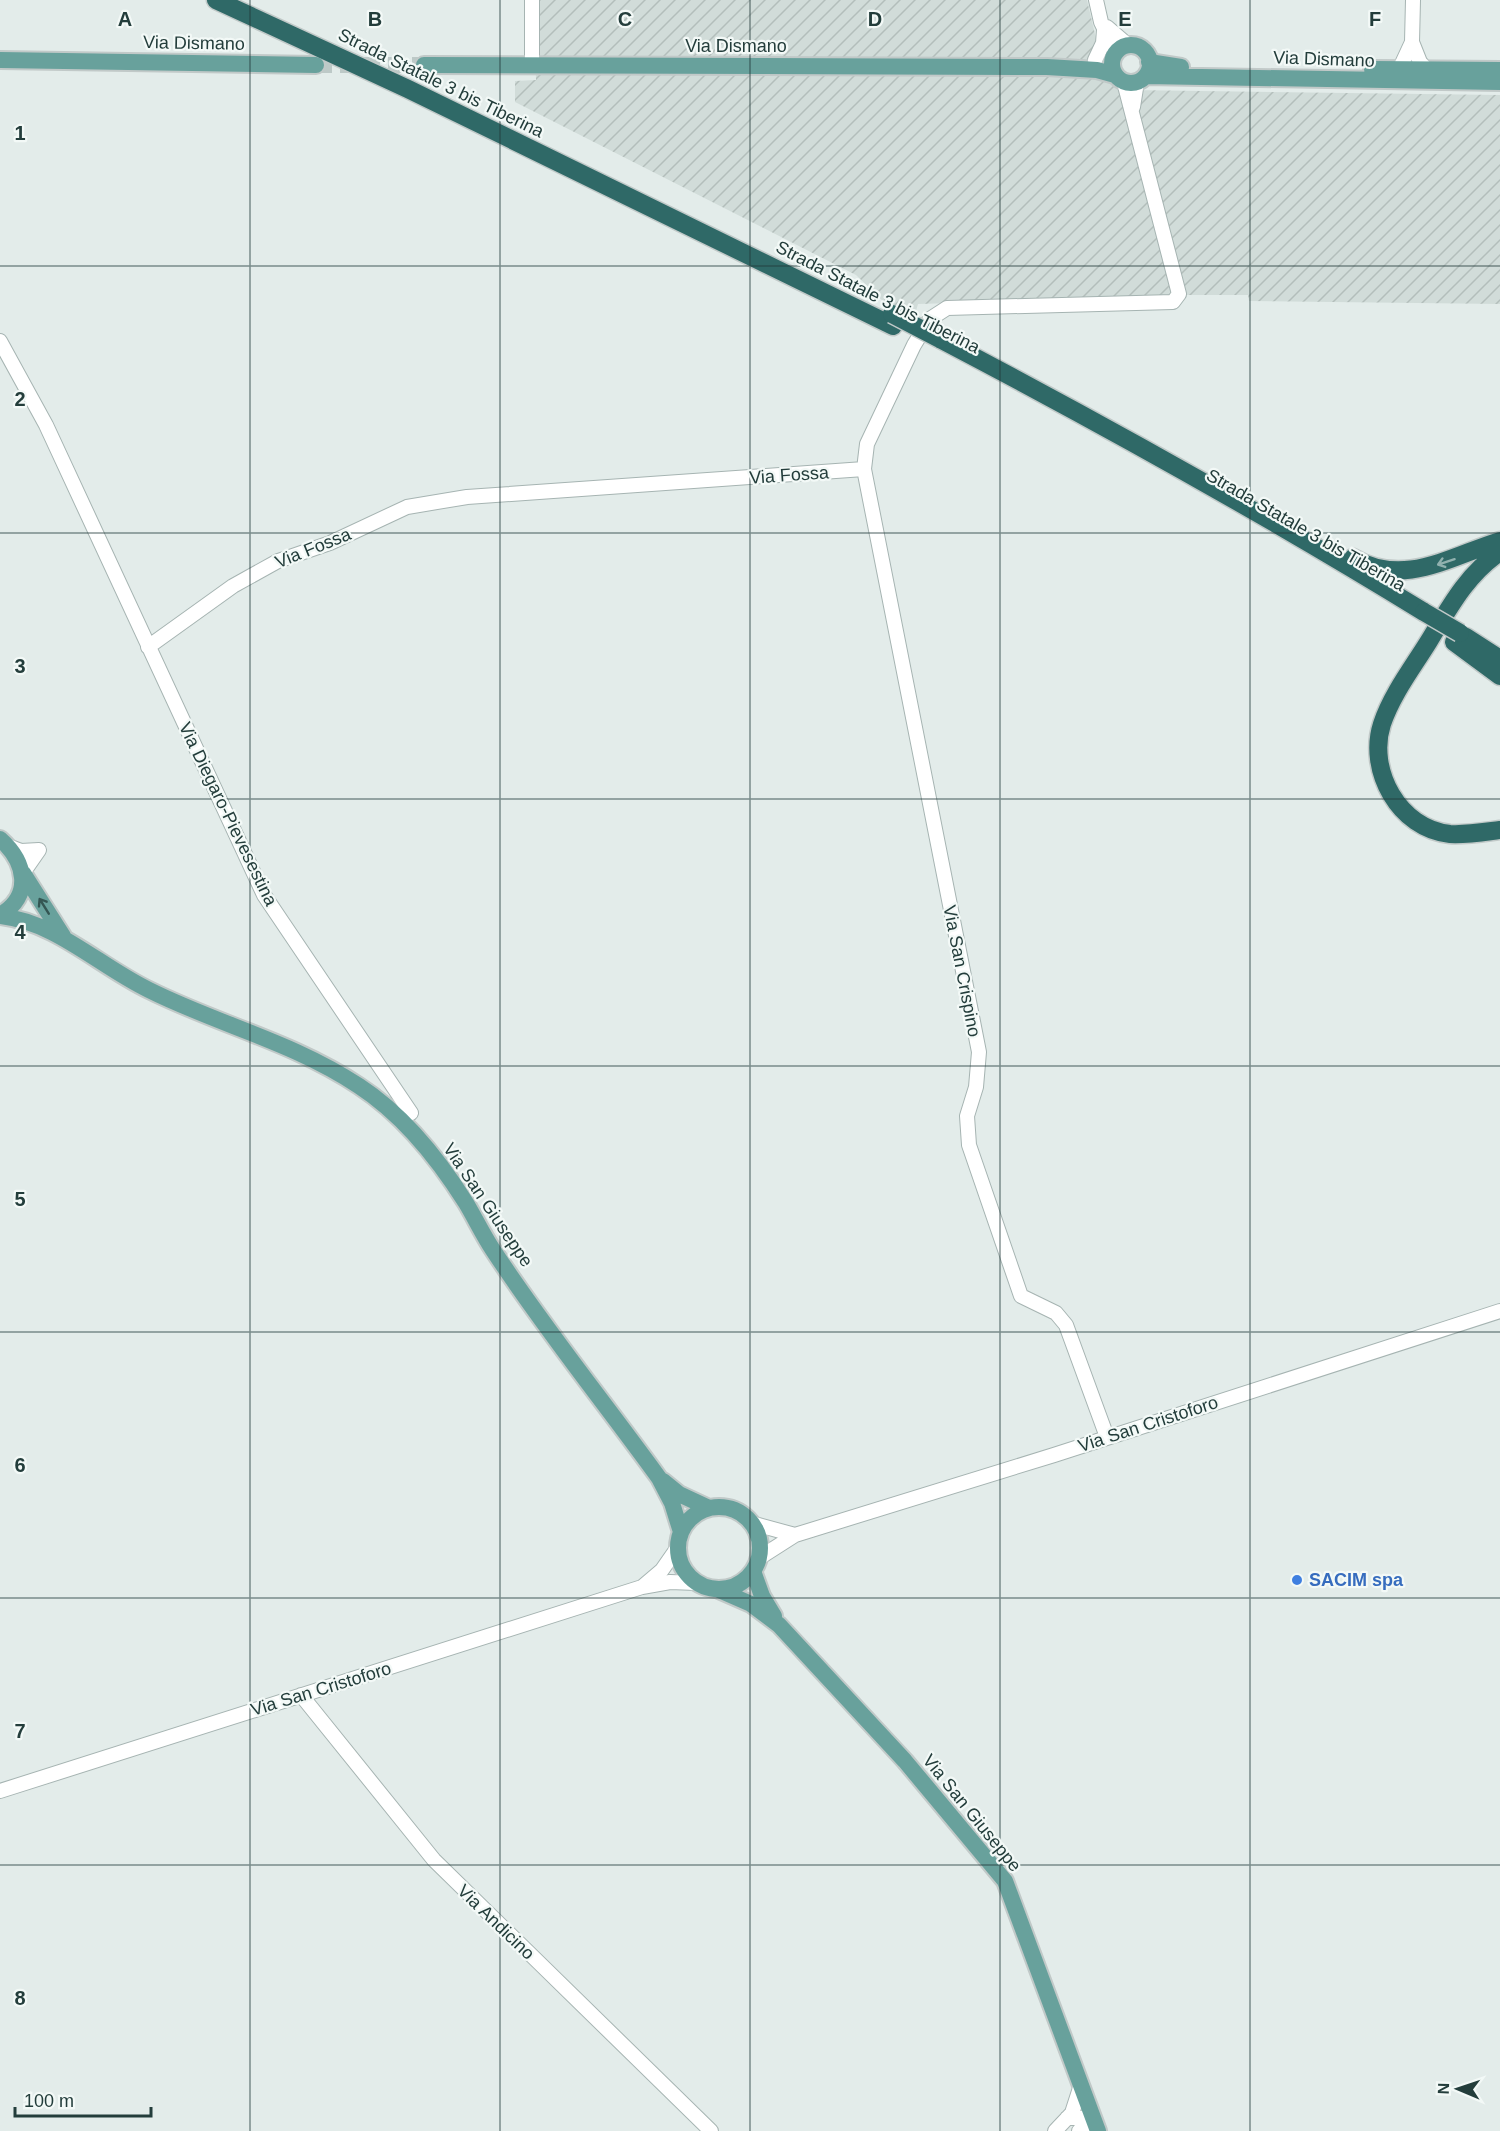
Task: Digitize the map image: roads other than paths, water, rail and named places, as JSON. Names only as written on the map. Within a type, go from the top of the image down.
[{"type":"highway","name":"Strada Statale 3 bis Tiberina","points":[[216,0],[892,320]]},
{"type":"highway","name":"Strada Statale 3 bis Tiberina","points":[[241,0],[938,344],[1071,420],[1255,517],[1457,637],[1500,659]]},
{"type":"highway","points":[[1301,543],[1331,545],[1359,562],[1386,570],[1416,571],[1450,561],[1500,541]]},
{"type":"highway","points":[[1500,552],[1475,572],[1459,592],[1391,702],[1381,726],[1378,747],[1380,770],[1388,791],[1403,811],[1423,825],[1448,834],[1500,830]]},
{"type":"highway","points":[[1457,637],[1500,674]]},
{"type":"highway","points":[[1476,833],[1500,823]]},
{"type":"main road","name":"Via Dismano","points":[[0,60],[316,65]]},
{"type":"main road","name":"Via Dismano","points":[[1047,67],[1095,60],[1129,67],[1500,82]]},
{"type":"main road","name":"Via Dismano","points":[[424,65],[1047,67],[1097,70],[1129,67],[1500,70]]},
{"type":"main road","name":"Via San Giuseppe","points":[[4,843],[66,939]]},
{"type":"main road","points":[[0,915],[9,910],[21,893],[23,873]]},
{"type":"main road","name":"Via San Giuseppe","points":[[0,915],[26,921],[66,939],[107,967],[149,990],[298,1050],[361,1086],[390,1111],[422,1143],[465,1202],[492,1250],[659,1478],[672,1503],[680,1539]]},
{"type":"main road","name":"Via San Giuseppe","points":[[659,1478],[680,1494],[708,1508]]},
{"type":"main road","points":[[708,1508],[732,1509],[751,1523],[757,1533],[756,1564],[738,1585],[719,1590],[696,1583],[682,1567],[680,1539],[692,1517],[708,1508]]},
{"type":"main road","name":"Via San Giuseppe","points":[[756,1564],[762,1596],[779,1625]]},
{"type":"main road","name":"Via San Giuseppe","points":[[719,1590],[750,1604],[779,1625],[905,1761],[1005,1881],[1095,2125]]},
{"type":"street","points":[[532,0],[532,65]]},
{"type":"street","points":[[1095,60],[1103,43],[1102,25],[1096,0]]},
{"type":"street","points":[[1413,0],[1412,42],[1420,62],[1427,70]]},
{"type":"street","points":[[864,469],[867,444],[914,345],[930,319],[947,308],[1173,302],[1179,294],[1132,118],[1129,67],[1102,25]]},
{"type":"street","points":[[1399,70],[1412,42]]},
{"type":"street","name":"Via Diegaro-Pievesestina","points":[[0,341],[46,425],[264,895],[411,1113]]},
{"type":"street","name":"Via Fossa","points":[[151,654],[232,586],[278,561],[330,543],[407,507],[467,497],[864,469]]},
{"type":"street","name":"Via San Crispino","points":[[864,469],[979,1052],[976,1087],[967,1116],[969,1145],[1021,1296],[1056,1313],[1066,1325],[1107,1437]]},
{"type":"street","points":[[4,843],[21,851],[44,849],[23,873]]},
{"type":"street","name":"Via San Cristoforo","points":[[756,1564],[795,1536],[1500,1311]]},
{"type":"street","points":[[751,1523],[795,1536]]},
{"type":"street","name":"Via San Cristoforo","points":[[642,1587],[662,1570],[680,1539]]},
{"type":"street","name":"Via San Cristoforo","points":[[0,1791],[642,1587],[670,1582],[696,1583]]},
{"type":"street","name":"Via Andicino","points":[[301,1695],[434,1860],[711,2131]]},
{"type":"street","points":[[1055,2131],[1072,2113],[1081,2085]]},
{"type":"street","points":[[1067,2118],[1095,2125]]},
{"type":"street","points":[[1079,2131],[1095,2125]]},
{"type":"tunnel","points":[[316,65],[424,65]]},
{"type":"place","name":"SACIM spa","points":[[1297,1580]]}]
